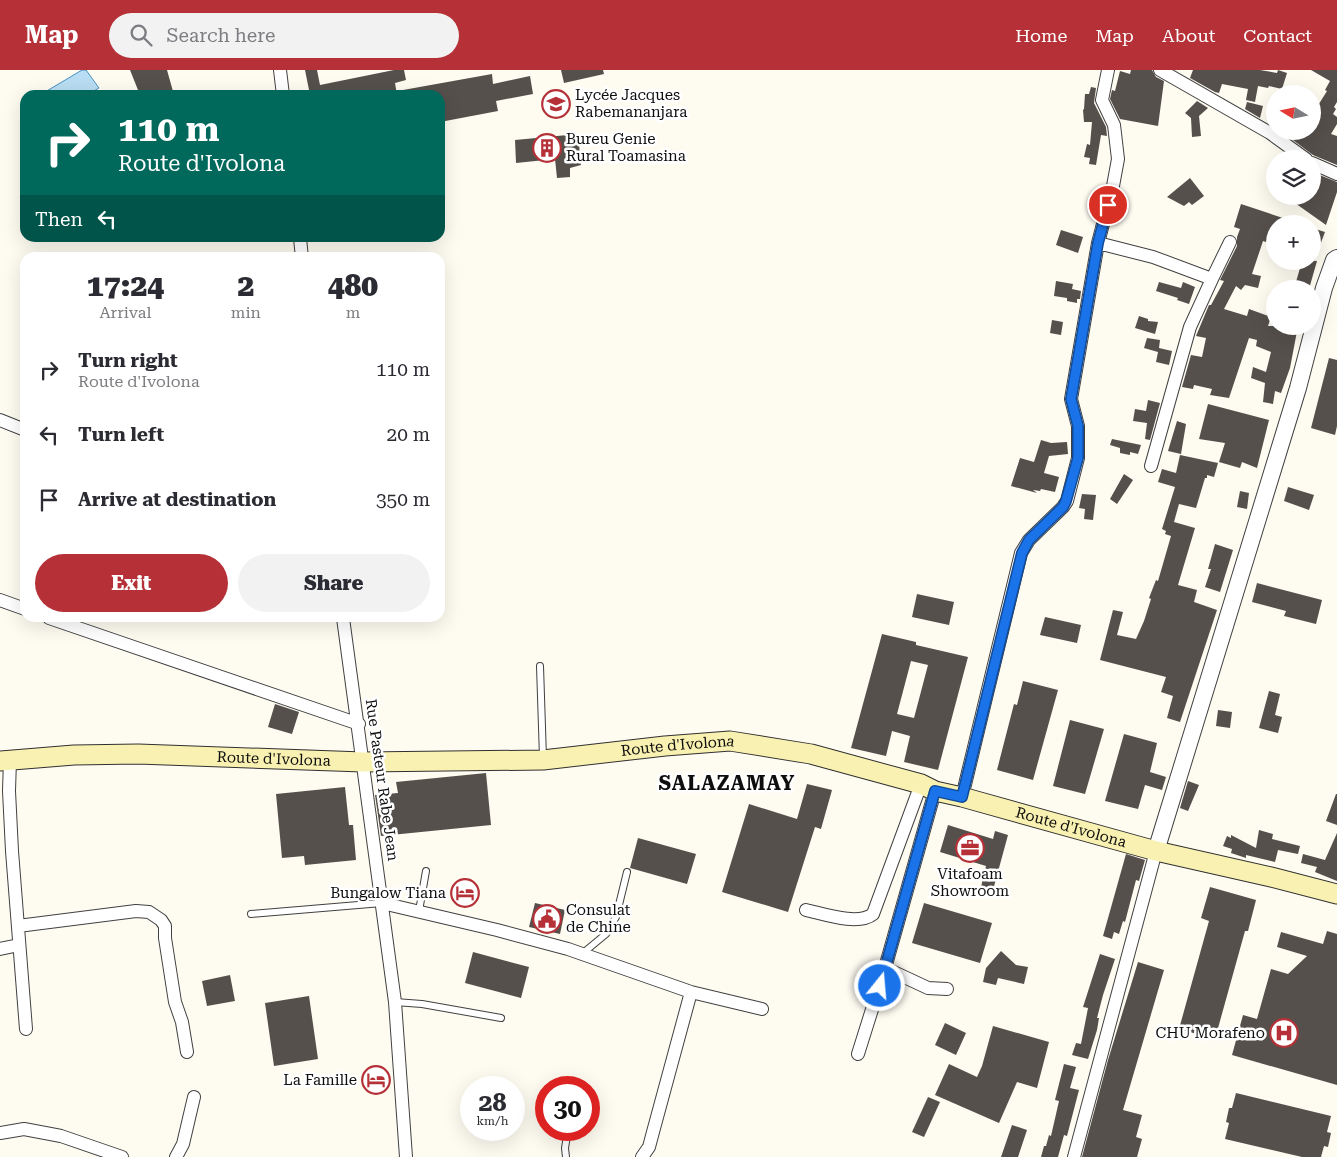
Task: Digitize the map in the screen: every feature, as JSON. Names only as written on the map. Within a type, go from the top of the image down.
[{"type":"main road","name":"Route d'Ivolona","points":[[5,761],[74,755],[138,754],[364,762],[543,760],[665,746],[730,741],[811,754],[1156,851],[1337,894]]},
{"type":"street","points":[[280,70],[282,90]]},
{"type":"street","points":[[962,797],[1022,553],[1029,540],[1063,507],[1078,458],[1078,426],[1071,399],[1098,243],[1113,186],[1118,158],[1114,125],[1102,100],[1108,70]]},
{"type":"street","points":[[1160,70],[1270,133],[1294,150]]},
{"type":"street","points":[[1321,167],[1337,174]]},
{"type":"street","points":[[1151,466],[1190,326],[1230,242]]},
{"type":"street","points":[[1098,243],[1154,257],[1212,280]]},
{"type":"street","points":[[1074,1157],[1156,851],[1298,388],[1324,288],[1336,256]]},
{"type":"street","points":[[0,420],[20,428]]},
{"type":"street","points":[[0,600],[20,607]]},
{"type":"street","points":[[61,622],[358,724]]},
{"type":"street","name":"Rue Pasteur Rabe Jean","points":[[344,622],[395,1002],[406,1157]]},
{"type":"street","points":[[5,761],[9,791],[26,1029]]},
{"type":"street","points":[[806,910],[853,920],[868,918],[874,914],[928,788]]},
{"type":"street","points":[[858,1054],[885,968],[928,788]]},
{"type":"street","points":[[382,903],[497,930],[582,954],[691,992],[762,1009]]},
{"type":"street","points":[[18,926],[136,911],[149,912],[161,920],[164,926],[175,1002],[182,1022],[187,1052]]},
{"type":"street","points":[[0,949],[19,945]]},
{"type":"street","points":[[885,968],[928,988],[947,989]]},
{"type":"street","points":[[642,1157],[649,1147],[691,992]]},
{"type":"street","points":[[176,1157],[183,1144],[194,1096]]},
{"type":"street","points":[[0,1133],[24,1129],[61,1136],[122,1157]]},
{"type":"lane","points":[[540,666],[543,760]]},
{"type":"lane","points":[[419,911],[426,871]]},
{"type":"lane","points":[[582,954],[606,934],[616,917],[627,872]]},
{"type":"lane","points":[[251,914],[382,903]]},
{"type":"lane","points":[[395,1002],[422,1004],[502,1018]]},
{"type":"lane","points":[[566,1141],[566,1157]]},
{"type":"water","points":[[82,70],[86,70],[99,88],[96,90],[48,90]]},
{"type":"building","points":[[130,70],[167,70],[173,90],[138,90]]},
{"type":"building","points":[[305,70],[317,70],[320,85],[394,70],[404,70],[406,80],[395,83],[396,90],[309,90]]},
{"type":"building","points":[[561,70],[603,70],[604,74],[564,83]]},
{"type":"building","points":[[1131,70],[1152,70],[1156,77],[1164,81],[1158,126],[1120,119],[1110,99],[1112,90],[1115,91],[1120,71],[1130,74]]},
{"type":"building","points":[[1193,70],[1260,70],[1277,73],[1278,70],[1287,73],[1283,85],[1266,85],[1266,88],[1258,86],[1255,102],[1246,100],[1248,89],[1222,84],[1219,93],[1190,78]]},
{"type":"building","points":[[1311,70],[1337,70],[1337,102],[1333,114],[1337,117],[1337,124],[1331,134],[1337,136],[1337,165],[1321,158],[1321,150],[1306,150],[1293,140],[1321,140],[1321,101],[1330,81]]},
{"type":"building","points":[[492,74],[493,84],[530,76],[533,94],[496,101],[498,111],[445,121],[445,90],[403,90]]},
{"type":"building","points":[[1091,87],[1096,88],[1094,103],[1106,127],[1107,136],[1101,135],[1096,165],[1089,164],[1090,158],[1084,157],[1087,144],[1090,145],[1092,122],[1084,122],[1083,110],[1085,94],[1089,94]]},
{"type":"building","points":[[1197,101],[1208,108],[1199,116],[1201,136],[1192,137],[1191,118],[1185,113]]},
{"type":"building","points":[[1247,102],[1263,106],[1260,118],[1245,109]]},
{"type":"building","name":"Bureu Genie Rural Toamasina","points":[[578,134],[581,165],[570,168],[570,177],[557,178],[555,159],[516,163],[515,140]]},
{"type":"building","points":[[1321,176],[1337,182],[1337,192],[1326,225],[1321,221],[1321,215],[1312,215],[1298,205],[1321,205]]},
{"type":"building","points":[[1190,178],[1204,196],[1192,205],[1189,202],[1184,206],[1167,197]]},
{"type":"building","points":[[1241,204],[1274,215],[1266,215],[1266,242],[1263,241],[1252,274],[1261,276],[1258,288],[1245,285],[1241,290],[1236,286],[1224,309],[1247,316],[1249,309],[1266,315],[1266,335],[1296,335],[1290,368],[1281,393],[1275,391],[1273,404],[1263,402],[1265,383],[1251,378],[1253,367],[1266,372],[1271,352],[1256,346],[1257,340],[1249,338],[1229,398],[1210,395],[1212,389],[1194,385],[1193,389],[1182,387],[1191,355],[1202,357],[1206,338],[1196,336],[1209,305],[1211,305],[1224,281],[1220,280],[1237,246],[1237,237],[1240,229],[1234,227]]},
{"type":"building","points":[[1061,230],[1083,237],[1078,253],[1056,245]]},
{"type":"building","points":[[1321,231],[1325,232],[1321,243]]},
{"type":"building","points":[[1299,270],[1314,270],[1312,280],[1297,280]]},
{"type":"building","points":[[1056,281],[1073,284],[1072,289],[1081,291],[1080,299],[1077,299],[1077,303],[1067,301],[1067,298],[1054,296]]},
{"type":"building","points":[[1159,282],[1181,288],[1183,282],[1195,287],[1189,304],[1177,300],[1178,298],[1156,291]]},
{"type":"building","points":[[1139,316],[1148,319],[1148,321],[1158,322],[1155,334],[1135,328]]},
{"type":"building","points":[[1052,320],[1063,322],[1061,335],[1050,333]]},
{"type":"building","points":[[1147,338],[1160,340],[1159,348],[1172,351],[1169,365],[1156,362],[1158,352],[1144,348]]},
{"type":"building","points":[[1329,358],[1337,360],[1337,426],[1335,435],[1311,428]]},
{"type":"building","points":[[1148,400],[1160,403],[1150,440],[1145,439],[1147,423],[1133,421],[1135,409],[1146,411]]},
{"type":"building","points":[[1208,404],[1269,420],[1257,468],[1242,462],[1240,468],[1219,462],[1225,443],[1199,439]]},
{"type":"building","points":[[1177,421],[1186,424],[1181,454],[1168,451]]},
{"type":"building","points":[[1112,439],[1141,445],[1138,454],[1130,452],[1130,455],[1120,453],[1120,448],[1110,445]]},
{"type":"building","points":[[1041,440],[1051,443],[1067,442],[1068,454],[1049,456],[1044,473],[1059,477],[1055,492],[1041,489],[1040,491],[1033,490],[1037,493],[1011,486],[1020,458],[1034,462]]},
{"type":"building","points":[[1180,455],[1218,463],[1214,477],[1207,475],[1207,478],[1205,478],[1196,508],[1179,504],[1174,522],[1195,528],[1178,585],[1197,590],[1194,602],[1217,610],[1180,722],[1167,718],[1173,696],[1161,692],[1166,677],[1100,660],[1113,610],[1123,612],[1117,635],[1136,639],[1144,621],[1151,599],[1149,598],[1156,580],[1158,581],[1171,536],[1165,534],[1166,531],[1162,529],[1175,487],[1158,482],[1162,469],[1176,473]]},
{"type":"building","points":[[1124,474],[1133,480],[1117,504],[1110,499]]},
{"type":"building","points":[[1288,487],[1314,495],[1309,510],[1284,501]]},
{"type":"building","points":[[1240,491],[1249,493],[1247,509],[1237,507]]},
{"type":"building","points":[[1082,494],[1096,495],[1093,520],[1084,519],[1085,509],[1079,508]]},
{"type":"building","points":[[1215,544],[1233,550],[1220,592],[1205,587],[1211,569],[1208,569]]},
{"type":"building","points":[[1257,583],[1322,600],[1316,624],[1284,616],[1286,611],[1252,602]]},
{"type":"building","points":[[917,594],[954,602],[949,625],[912,617]]},
{"type":"building","points":[[1045,617],[1081,625],[1077,643],[1040,635]]},
{"type":"building","points":[[882,634],[916,642],[916,645],[968,657],[938,770],[904,762],[910,736],[892,731],[886,756],[851,748]],"holes":[[[911,661],[928,665],[914,718],[897,714]]]},
{"type":"building","points":[[1023,681],[1058,690],[1033,780],[997,770],[1014,704],[1017,705]]},
{"type":"building","points":[[1269,691],[1280,694],[1275,715],[1282,717],[1278,733],[1259,728]]},
{"type":"building","points":[[275,704],[299,712],[292,734],[268,727]]},
{"type":"building","points":[[1218,710],[1232,712],[1230,728],[1216,726]]},
{"type":"building","points":[[1070,720],[1104,729],[1085,794],[1053,786]]},
{"type":"building","points":[[1124,734],[1157,743],[1150,772],[1166,777],[1162,790],[1145,785],[1138,809],[1105,801]]},
{"type":"building","points":[[486,773],[491,825],[381,836],[375,795],[398,793],[396,782]]},
{"type":"building","points":[[1188,781],[1199,785],[1188,811],[1180,808]]},
{"type":"building","points":[[807,784],[832,790],[821,829],[815,827],[788,912],[722,892],[749,804],[797,819]]},
{"type":"building","points":[[345,787],[349,825],[353,825],[356,860],[305,865],[304,856],[282,858],[276,794]]},
{"type":"building","points":[[1337,794],[1337,825],[1326,821]]},
{"type":"building","points":[[948,825],[993,839],[995,831],[1008,835],[993,890],[981,887],[986,866],[940,852]]},
{"type":"building","points":[[1259,830],[1273,834],[1272,839],[1300,846],[1298,854],[1278,850],[1275,862],[1246,855],[1246,858],[1231,853],[1232,849],[1223,846],[1227,836],[1231,838],[1231,835],[1256,848]]},
{"type":"building","points":[[1337,833],[1337,881],[1315,872],[1317,867],[1301,863],[1303,854],[1325,860]]},
{"type":"building","points":[[638,838],[696,854],[687,884],[630,868]]},
{"type":"building","points":[[1126,854],[1145,860],[1139,881],[1136,880],[1125,922],[1123,921],[1119,934],[1114,932],[1112,939],[1103,936]]},
{"type":"building","points":[[1210,887],[1256,900],[1248,931],[1245,931],[1215,1039],[1179,1029],[1209,921],[1201,918]]},
{"type":"building","name":"Consulat de Chine","points":[[535,903],[565,910],[560,934],[529,927]]},
{"type":"building","points":[[924,903],[992,923],[980,963],[912,943]]},
{"type":"building","points":[[1327,931],[1337,934],[1337,1085],[1232,1055],[1243,1015],[1257,1019],[1271,969],[1288,974],[1307,956],[1277,947],[1281,932],[1323,944]]},
{"type":"building","points":[[1001,951],[1016,965],[1028,967],[1024,984],[998,978],[996,985],[983,982],[986,968]]},
{"type":"building","points":[[473,952],[529,967],[521,998],[465,983]]},
{"type":"building","points":[[1100,954],[1115,959],[1103,995],[1097,1018],[1099,1018],[1097,1030],[1088,1059],[1072,1055],[1076,1043],[1081,1044],[1088,1008],[1083,1007]]},
{"type":"building","points":[[1138,962],[1164,970],[1123,1110],[1142,1115],[1136,1137],[1142,1139],[1137,1157],[1082,1157],[1108,1060]]},
{"type":"building","points":[[230,975],[235,1001],[207,1006],[202,981]]},
{"type":"building","points":[[309,996],[318,1059],[274,1066],[265,1003]]},
{"type":"building","points":[[945,1023],[966,1033],[956,1055],[935,1045]]},
{"type":"building","points":[[993,1026],[1049,1042],[1037,1088],[1017,1082],[999,1123],[935,1095],[949,1064],[977,1077]]},
{"type":"building","points":[[1064,1064],[1076,1067],[1070,1088],[1079,1090],[1067,1136],[1064,1135],[1058,1157],[1041,1157],[1049,1135],[1051,1136],[1059,1101],[1055,1100]]},
{"type":"building","points":[[1236,1093],[1331,1116],[1327,1132],[1331,1133],[1328,1147],[1324,1146],[1321,1157],[1302,1157],[1225,1139],[1229,1123],[1226,1122],[1229,1108],[1232,1108]]},
{"type":"building","points":[[928,1097],[940,1102],[924,1137],[912,1132]]},
{"type":"building","points":[[1012,1125],[1027,1130],[1018,1157],[1001,1157]]},
{"type":"place","name":"Lycée Jacques Rabemananjara","points":[[556,104]]},
{"type":"place","name":"Bureu Genie Rural Toamasina","points":[[547,148]]},
{"type":"place","name":"Vitafoam Showroom","points":[[970,848]]},
{"type":"place","name":"Bungalow Tiana","points":[[465,893]]},
{"type":"place","name":"Consulat de Chine","points":[[547,919]]},
{"type":"place","name":"CHU Morafeno","points":[[1284,1033]]},
{"type":"place","name":"La Famille","points":[[376,1080]]},
{"type":"district","name":"SALAZAMAY","points":[[727,783]]},
{"type":"route","points":[[880,986],[935,791],[962,797],[1022,553],[1029,540],[1063,507],[1066,501],[1078,458],[1078,426],[1071,399],[1098,243],[1108,205]]}]
